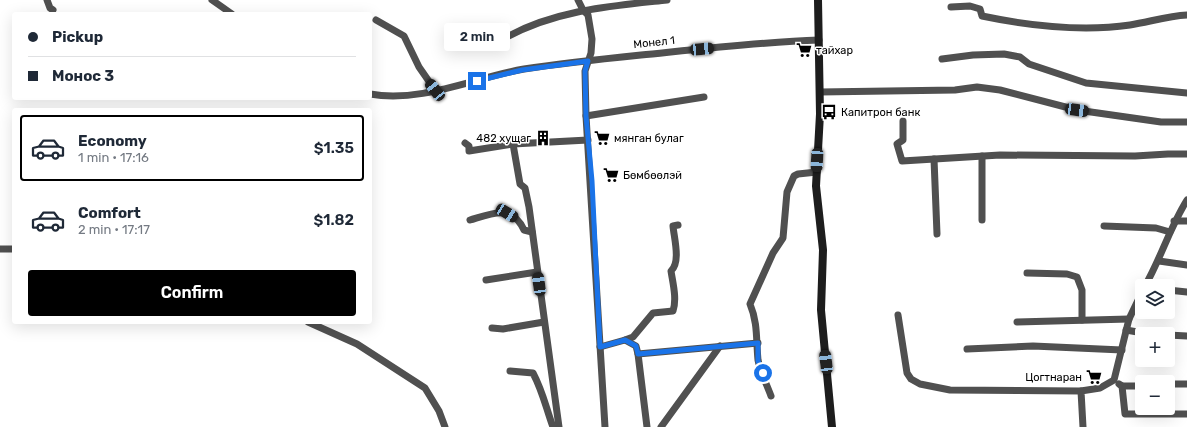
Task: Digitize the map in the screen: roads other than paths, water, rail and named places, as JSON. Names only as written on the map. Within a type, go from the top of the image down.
[{"type":"main road","points":[[818,0],[820,92],[817,172],[823,250],[821,310],[832,427]]},
{"type":"street","points":[[47,0],[50,8],[53,10]]},
{"type":"street","points":[[212,0],[229,12]]},
{"type":"street","points":[[578,0],[583,10],[588,15],[592,39],[591,53],[585,71],[586,116],[605,427]]},
{"type":"street","points":[[505,38],[523,27],[561,15],[583,10],[667,0]]},
{"type":"street","points":[[951,7],[970,6],[980,9],[982,16],[1050,27],[1130,25],[1187,15]]},
{"type":"street","points":[[376,20],[404,36],[419,67],[435,90]]},
{"type":"street","name":"Монел 1","points":[[372,94],[400,97],[414,96],[522,70],[588,61],[688,50],[819,40]]},
{"type":"street","points":[[942,59],[973,55],[1004,54],[1020,57],[1030,64],[1086,83],[1187,93]]},
{"type":"street","points":[[820,92],[955,90],[977,88],[1000,90],[1077,110],[1161,122],[1187,122]]},
{"type":"street","points":[[586,116],[704,97]]},
{"type":"street","points":[[903,121],[904,140],[897,144],[902,161],[982,156],[1135,156],[1187,154]]},
{"type":"street","points":[[465,143],[469,146],[469,151],[513,144],[588,140]]},
{"type":"street","points":[[513,144],[520,184],[524,188],[529,207],[559,427]]},
{"type":"street","points":[[982,156],[982,220]]},
{"type":"street","points":[[934,159],[937,234]]},
{"type":"street","points":[[771,396],[758,361],[755,316],[750,304],[773,253],[783,238],[787,192],[794,176],[798,174],[817,172]]},
{"type":"street","points":[[1149,279],[1159,261],[1174,221],[1187,200]]},
{"type":"street","points":[[470,220],[498,212],[507,213],[520,221],[524,230],[532,232]]},
{"type":"street","points":[[1174,221],[1187,222]]},
{"type":"street","points":[[600,347],[633,337],[653,314],[673,311],[674,295],[671,271],[675,268],[676,260],[673,226],[678,225]]},
{"type":"street","points":[[1104,226],[1156,228],[1170,232]]},
{"type":"street","points":[[0,249],[12,249]]},
{"type":"street","points":[[1159,261],[1187,265]]},
{"type":"street","points":[[486,280],[537,272]]},
{"type":"street","points":[[1027,273],[1067,274],[1077,277],[1082,290],[1082,320]]},
{"type":"street","points":[[1175,291],[1187,292]]},
{"type":"street","points":[[898,314],[907,373],[911,379],[920,384],[950,390],[1081,391],[1100,388],[1114,380],[1129,319],[1135,307]]},
{"type":"street","points":[[1017,322],[1129,319]]},
{"type":"street","points":[[492,328],[503,329],[544,322]]},
{"type":"street","points":[[312,324],[357,344],[425,388],[439,410],[445,427]]},
{"type":"street","points":[[1126,330],[1135,332]]},
{"type":"street","points":[[1175,335],[1187,336]]},
{"type":"street","points":[[625,340],[636,346],[647,427]]},
{"type":"street","points":[[638,354],[758,343]]},
{"type":"street","points":[[661,427],[720,346]]},
{"type":"street","points":[[967,349],[1033,346],[1122,350]]},
{"type":"street","points":[[510,371],[533,373],[543,391],[548,418],[553,427]]},
{"type":"street","points":[[1114,380],[1122,386],[1135,386]]},
{"type":"street","points":[[1175,384],[1187,384]]},
{"type":"street","points":[[1122,386],[1125,414],[1187,414]]},
{"type":"street","points":[[1081,391],[1083,427]]},
{"type":"place","name":"тайхар","points":[[804,50]]},
{"type":"place","name":"Капитрон банк","points":[[829,112]]},
{"type":"place","name":"482 хущаг","points":[[543,138]]},
{"type":"place","name":"мянган булаг","points":[[602,138]]},
{"type":"place","name":"Бөмбөөлэй","points":[[611,175]]},
{"type":"place","name":"Цогтнаран","points":[[1094,377]]}]
